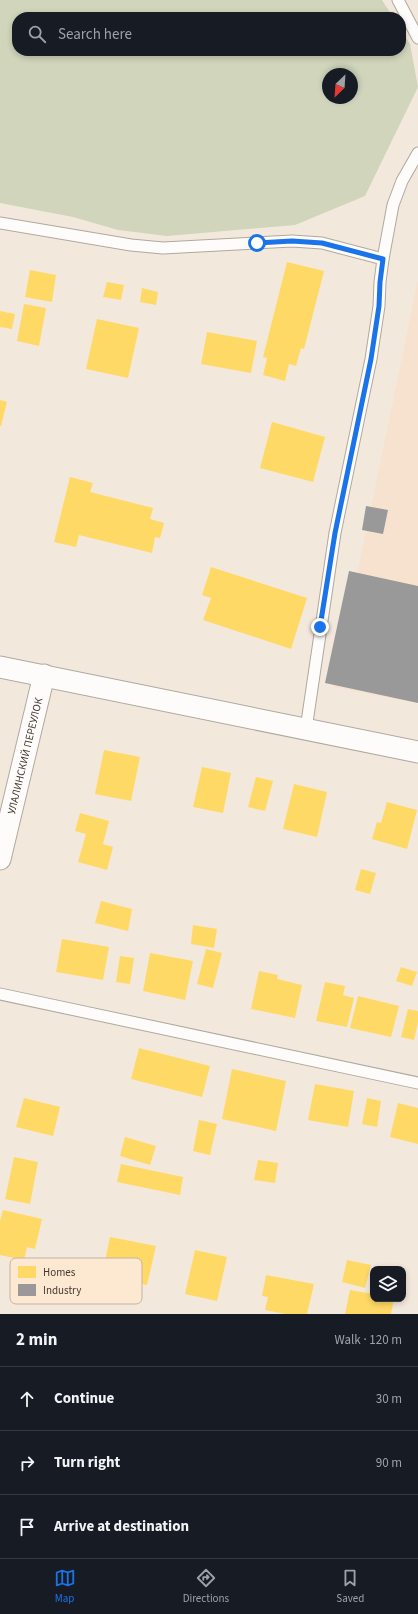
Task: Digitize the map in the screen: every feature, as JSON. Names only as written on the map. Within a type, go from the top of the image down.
[{"type":"street","points":[[0,667],[418,752]]},
{"type":"street","name":"УЛАЛИНСКИЙ ПЕРЕУЛОК","points":[[0,859],[44,676]]},
{"type":"lane","points":[[398,0],[404,12]]},
{"type":"lane","points":[[406,15],[418,38]]},
{"type":"lane","points":[[306,729],[335,533],[373,344],[379,306],[383,259],[393,205],[402,181],[418,153]]},
{"type":"lane","points":[[0,223],[131,246],[162,248],[292,241],[322,243],[383,259]]},
{"type":"lane","points":[[0,994],[418,1083]]},
{"type":"shaded area","points":[[418,280],[418,703],[334,687]]},
{"type":"green space","points":[[0,0],[382,0],[390,12],[12,12],[12,56],[406,56],[406,38],[410,44],[418,87],[365,196],[295,225],[167,236],[118,230],[73,217],[0,203]]},
{"type":"building: Homes","points":[[287,262],[324,271],[304,349],[301,348],[296,366],[289,364],[285,381],[263,375],[267,358],[263,357]]},
{"type":"building: Homes","points":[[30,270],[56,275],[52,302],[25,297]]},
{"type":"building: Homes","points":[[107,282],[124,285],[121,300],[103,297]]},
{"type":"building: Homes","points":[[142,288],[158,292],[156,305],[140,302]]},
{"type":"building: Homes","points":[[24,304],[46,308],[39,346],[17,341]]},
{"type":"building: Homes","points":[[0,311],[15,314],[12,329],[0,327]]},
{"type":"building: Homes","points":[[97,319],[139,328],[128,378],[86,369]]},
{"type":"building: Homes","points":[[207,332],[257,341],[251,373],[201,364]]},
{"type":"building: Homes","points":[[0,400],[7,402],[1,426],[0,426]]},
{"type":"building: Homes","points":[[272,422],[325,437],[313,482],[260,468]]},
{"type":"building: Homes","points":[[70,477],[93,483],[90,492],[153,508],[150,519],[164,523],[160,538],[155,537],[152,553],[79,535],[76,547],[54,542]]},
{"type":"building: Homes","points":[[211,567],[307,598],[291,649],[203,620],[211,598],[202,595]]},
{"type":"building: Homes","points":[[104,750],[140,757],[131,801],[95,794]]},
{"type":"building: Homes","points":[[202,767],[231,773],[223,813],[193,807]]},
{"type":"building: Homes","points":[[256,777],[273,781],[265,811],[248,807]]},
{"type":"building: Homes","points":[[294,784],[327,792],[317,837],[283,829]]},
{"type":"building: Homes","points":[[387,802],[417,810],[407,849],[372,839],[377,822],[381,823]]},
{"type":"building: Homes","points":[[80,813],[109,821],[103,844],[113,847],[107,870],[78,862],[86,834],[75,831]]},
{"type":"building: Homes","points":[[361,869],[376,873],[370,894],[355,890]]},
{"type":"building: Homes","points":[[101,901],[132,909],[128,931],[95,923]]},
{"type":"building: Homes","points":[[193,925],[217,929],[214,948],[191,944]]},
{"type":"building: Homes","points":[[62,939],[109,947],[103,980],[56,972]]},
{"type":"building: Homes","points":[[206,949],[222,953],[213,988],[197,984]]},
{"type":"building: Homes","points":[[150,953],[193,961],[185,1000],[143,991]]},
{"type":"building: Homes","points":[[120,956],[134,958],[130,984],[116,982]]},
{"type":"building: Homes","points":[[401,967],[417,972],[412,986],[396,981]]},
{"type":"building: Homes","points":[[259,971],[278,975],[277,979],[302,985],[295,1018],[251,1009]]},
{"type":"building: Homes","points":[[325,982],[345,986],[343,995],[354,998],[347,1027],[316,1021]]},
{"type":"building: Homes","points":[[358,996],[399,1006],[391,1037],[350,1028]]},
{"type":"building: Homes","points":[[408,1009],[418,1011],[418,1023],[414,1040],[401,1037]]},
{"type":"building: Homes","points":[[139,1048],[210,1066],[202,1097],[131,1079]]},
{"type":"building: Homes","points":[[232,1069],[286,1081],[276,1131],[222,1119]]},
{"type":"building: Homes","points":[[315,1084],[354,1091],[348,1127],[308,1120]]},
{"type":"building: Homes","points":[[24,1098],[60,1107],[53,1136],[16,1127]]},
{"type":"building: Homes","points":[[367,1098],[381,1101],[377,1127],[362,1124]]},
{"type":"building: Homes","points":[[398,1103],[418,1108],[418,1144],[390,1137]]},
{"type":"building: Homes","points":[[199,1120],[217,1124],[210,1155],[193,1151]]},
{"type":"building: Homes","points":[[125,1137],[156,1146],[150,1165],[120,1156]]},
{"type":"building: Homes","points":[[14,1157],[38,1162],[30,1204],[5,1199]]},
{"type":"building: Homes","points":[[258,1160],[278,1163],[275,1183],[254,1180]]},
{"type":"building: Homes","points":[[121,1164],[183,1177],[180,1195],[117,1182]]},
{"type":"building: Homes","points":[[3,1210],[42,1219],[35,1249],[27,1247],[24,1258],[14,1258],[0,1255],[0,1221]]},
{"type":"building: Homes","points":[[110,1237],[156,1246],[147,1285],[142,1284],[142,1258],[106,1258]]},
{"type":"building: Homes","points":[[195,1250],[227,1257],[217,1301],[185,1294]]},
{"type":"building: Homes","points":[[347,1260],[371,1265],[365,1288],[342,1282]]},
{"type":"building: Homes","points":[[266,1275],[314,1284],[307,1314],[285,1314],[265,1310],[268,1297],[262,1296]]},
{"type":"building: Homes","points":[[350,1290],[370,1293],[370,1302],[393,1302],[391,1314],[345,1314]]},
{"type":"building: Industry","points":[[366,506],[388,510],[383,534],[362,530]]},
{"type":"building: Industry","points":[[349,571],[418,586],[418,703],[325,683]]},
{"type":"route","points":[[257,243],[292,241],[322,243],[383,259],[379,306],[371,359],[335,533],[320,627]]}]
